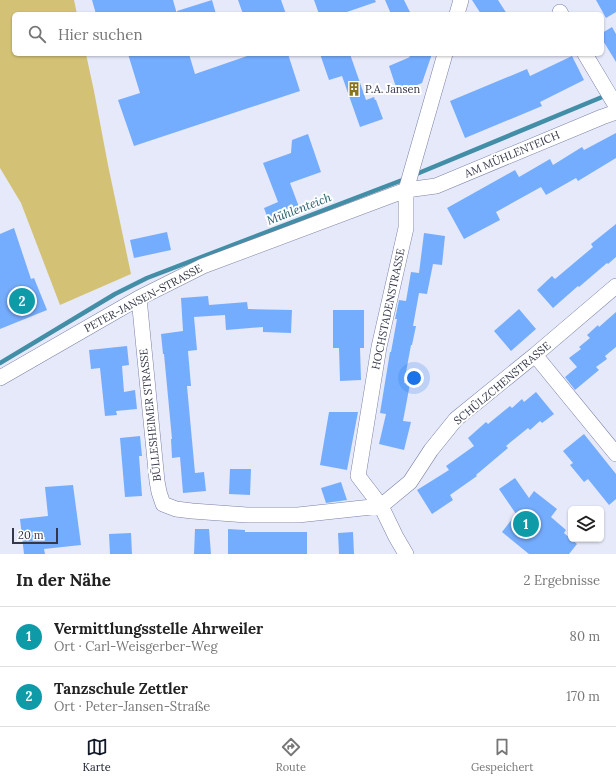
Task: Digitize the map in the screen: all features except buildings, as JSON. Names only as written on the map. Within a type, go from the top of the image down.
[{"type":"street","points":[[458,12],[461,0]]},
{"type":"street","name":"HOCHSTADENSTRASSE","points":[[406,554],[381,506],[358,476],[379,347],[406,228],[408,181],[444,56]]},
{"type":"street","points":[[586,56],[612,102]]},
{"type":"street","name":"AM MÜHLENTEICH","points":[[408,181],[436,186],[602,117],[612,102]]},
{"type":"street","name":"PETER-JANSEN-STRASSE","points":[[0,378],[139,298],[203,266],[408,181]]},
{"type":"street","name":"SCHÜLZCHENSTRASSE","points":[[381,506],[410,482],[430,450],[456,419],[535,355],[616,286]]},
{"type":"street","name":"BÜLLESHEIMER STRASSE","points":[[139,298],[157,480],[163,504],[186,511],[247,515],[298,515],[381,506]]},
{"type":"street","points":[[535,355],[616,454]]},
{"type":"shaded area","points":[[0,0],[74,0],[77,12],[12,12],[12,56],[86,56],[131,274],[60,305],[21,203],[0,168]]},
{"type":"waterway","name":"Mühlenteich","points":[[414,175],[607,95]]},
{"type":"waterway","name":"Mühlenteich","points":[[0,363],[115,294],[147,278],[405,179]]},
{"type":"place","name":"P.A. Jansen","points":[[354,89]]},
{"type":"place","name":"Tanzschule Zettler","points":[[22,301]]},
{"type":"place","name":"Vermittlungsstelle Ahrweiler","points":[[526,524]]}]
